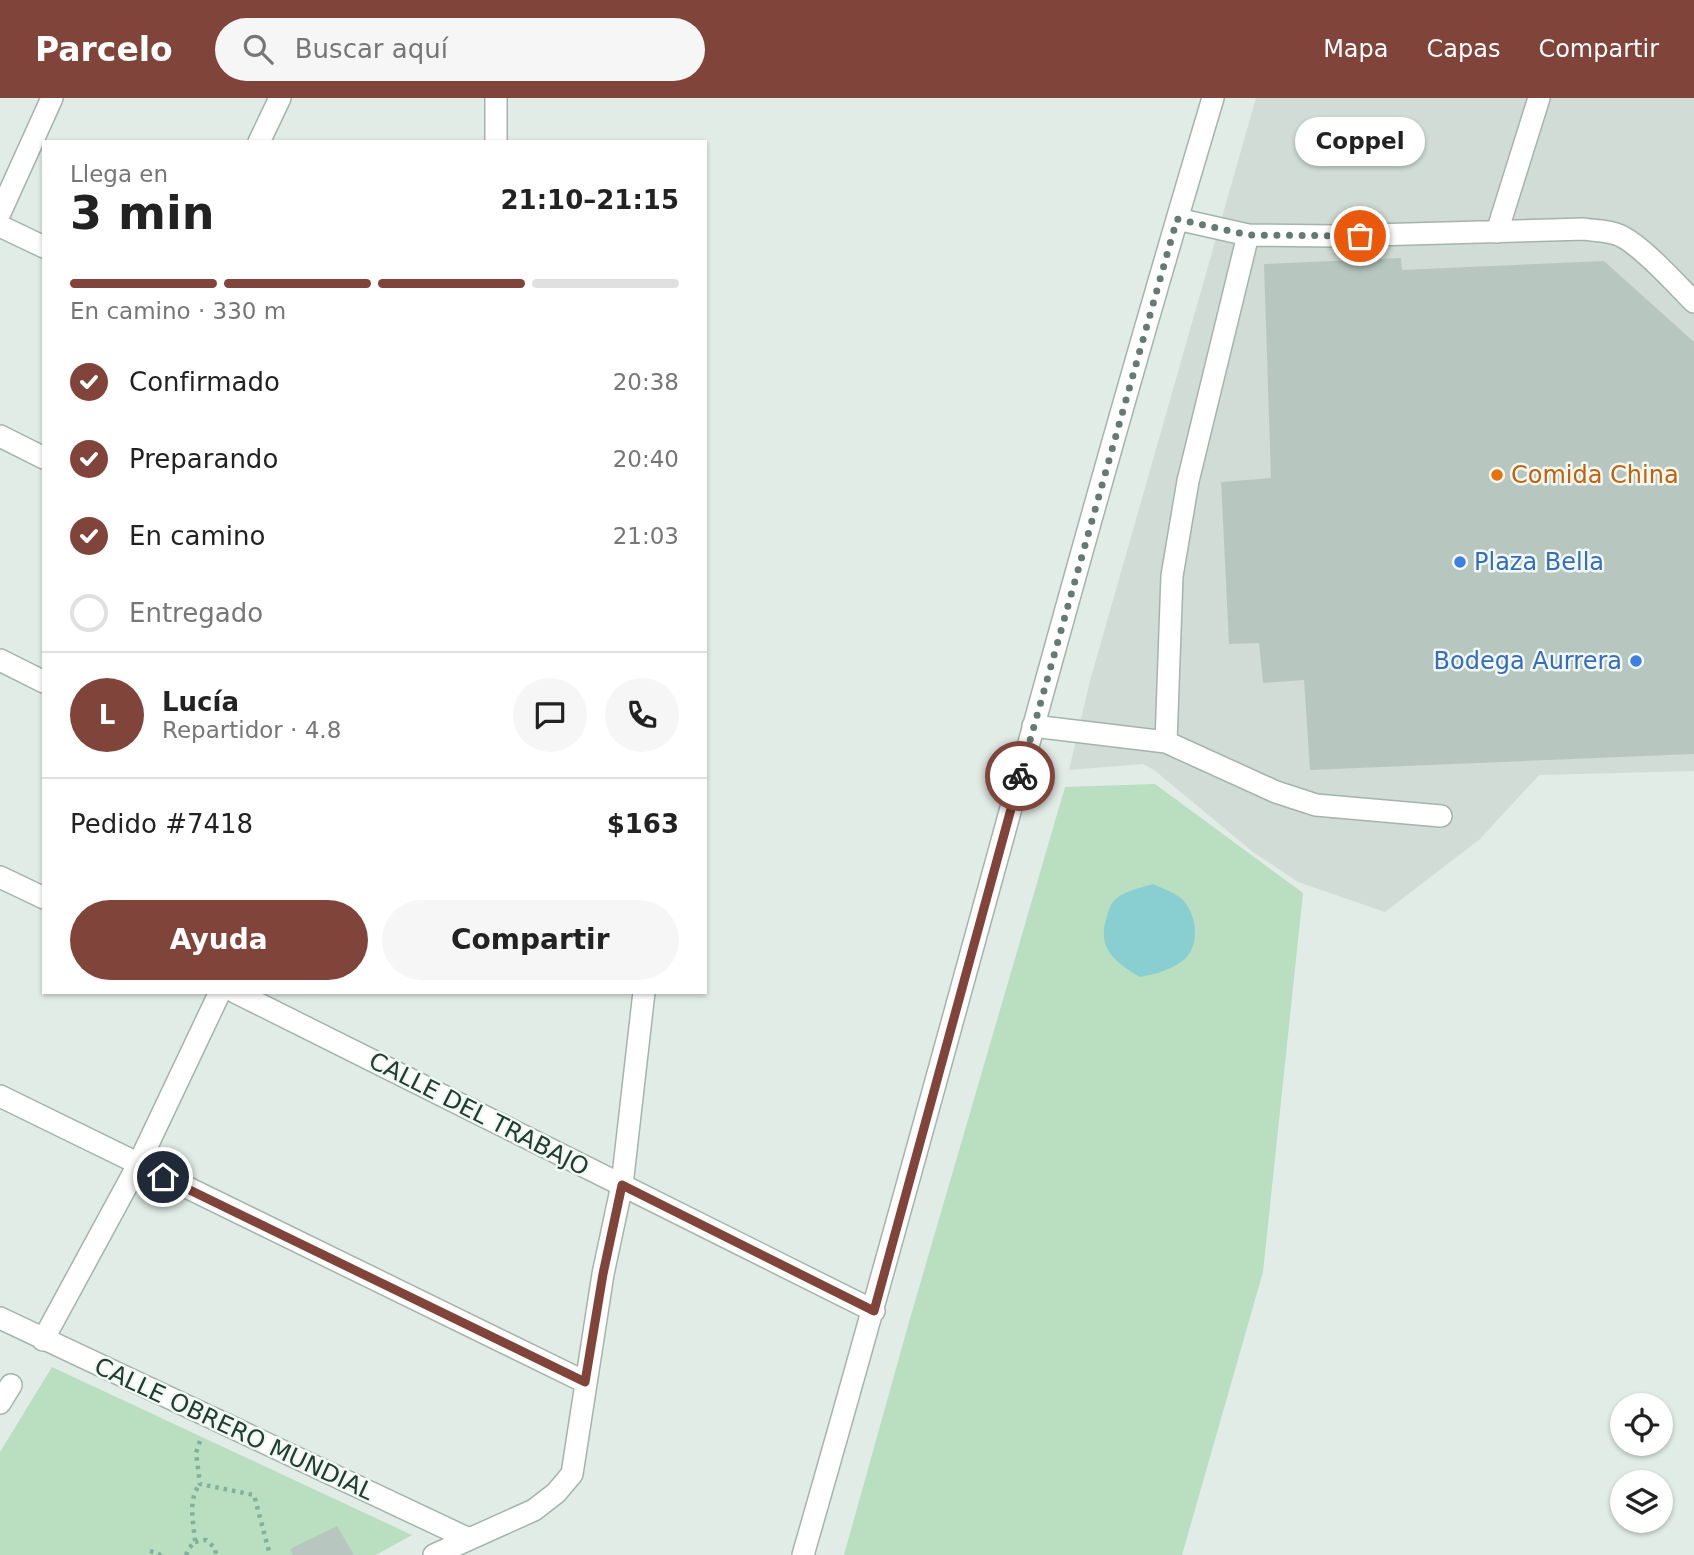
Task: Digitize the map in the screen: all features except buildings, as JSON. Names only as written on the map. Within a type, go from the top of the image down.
[{"type":"street","points":[[0,213],[52,98]]},
{"type":"street","points":[[260,140],[280,98]]},
{"type":"street","points":[[496,98],[496,140]]},
{"type":"street","points":[[803,1555],[874,1311],[1033,726],[1213,98]]},
{"type":"street","points":[[1497,232],[1539,98]]},
{"type":"street","points":[[1177,219],[1248,235],[1335,236],[1584,229],[1614,233],[1622,236],[1647,257],[1694,302]]},
{"type":"street","points":[[0,226],[42,246]]},
{"type":"street","points":[[1166,742],[1172,576],[1188,481],[1248,235]]},
{"type":"street","points":[[0,436],[42,457]]},
{"type":"street","points":[[0,660],[42,681]]},
{"type":"street","points":[[1033,726],[1166,742],[1276,792],[1316,805],[1441,816]]},
{"type":"street","points":[[0,877],[42,897]]},
{"type":"street","points":[[43,1340],[138,1165],[219,994]]},
{"type":"street","name":"CALLE DEL TRABAJO","points":[[239,994],[874,1311]]},
{"type":"street","points":[[434,1555],[534,1510],[556,1493],[572,1474],[603,1274],[622,1185],[645,994]]},
{"type":"street","points":[[0,1097],[585,1382]]},
{"type":"street","name":"CALLE OBRERO MUNDIAL","points":[[0,1318],[469,1539]]},
{"type":"street","points":[[0,1403],[11,1385]]},
{"type":"path","points":[[195,1542],[192,1502],[194,1491],[200,1484],[196,1453],[202,1437]]},
{"type":"path","points":[[200,1484],[254,1495],[270,1555]]},
{"type":"path","points":[[186,1555],[195,1542],[206,1541],[215,1548],[216,1555]]},
{"type":"path","points":[[150,1551],[161,1555]]},
{"type":"shaded area","name":"Plaza Bella","points":[[1256,98],[1694,98],[1694,771],[1539,775],[1480,839],[1385,912],[1298,882],[1253,852],[1154,770],[1143,764],[1069,770],[1090,681]]},
{"type":"green space","points":[[1155,784],[1303,893],[1263,1272],[1182,1555],[844,1555],[1065,787]]},
{"type":"green space","points":[[52,1367],[412,1535],[376,1555],[0,1555],[0,1452]]},
{"type":"water","points":[[1153,884],[1184,901],[1193,917],[1194,944],[1185,959],[1174,966],[1140,977],[1110,953],[1106,946],[1104,928],[1110,907],[1117,898]]},
{"type":"way so far","points":[[1020,776],[1177,219],[1248,235],[1360,236]]},
{"type":"place","name":"Coppel","points":[[1360,236]]},
{"type":"place","name":"Comida China","points":[[1497,475]]},
{"type":"place","name":"Plaza Bella","points":[[1460,562]]},
{"type":"place","name":"Bodega Aurrera","points":[[1636,661]]},
{"type":"route","points":[[163,1177],[585,1382],[603,1274],[622,1185],[874,1311],[1020,776]]}]
